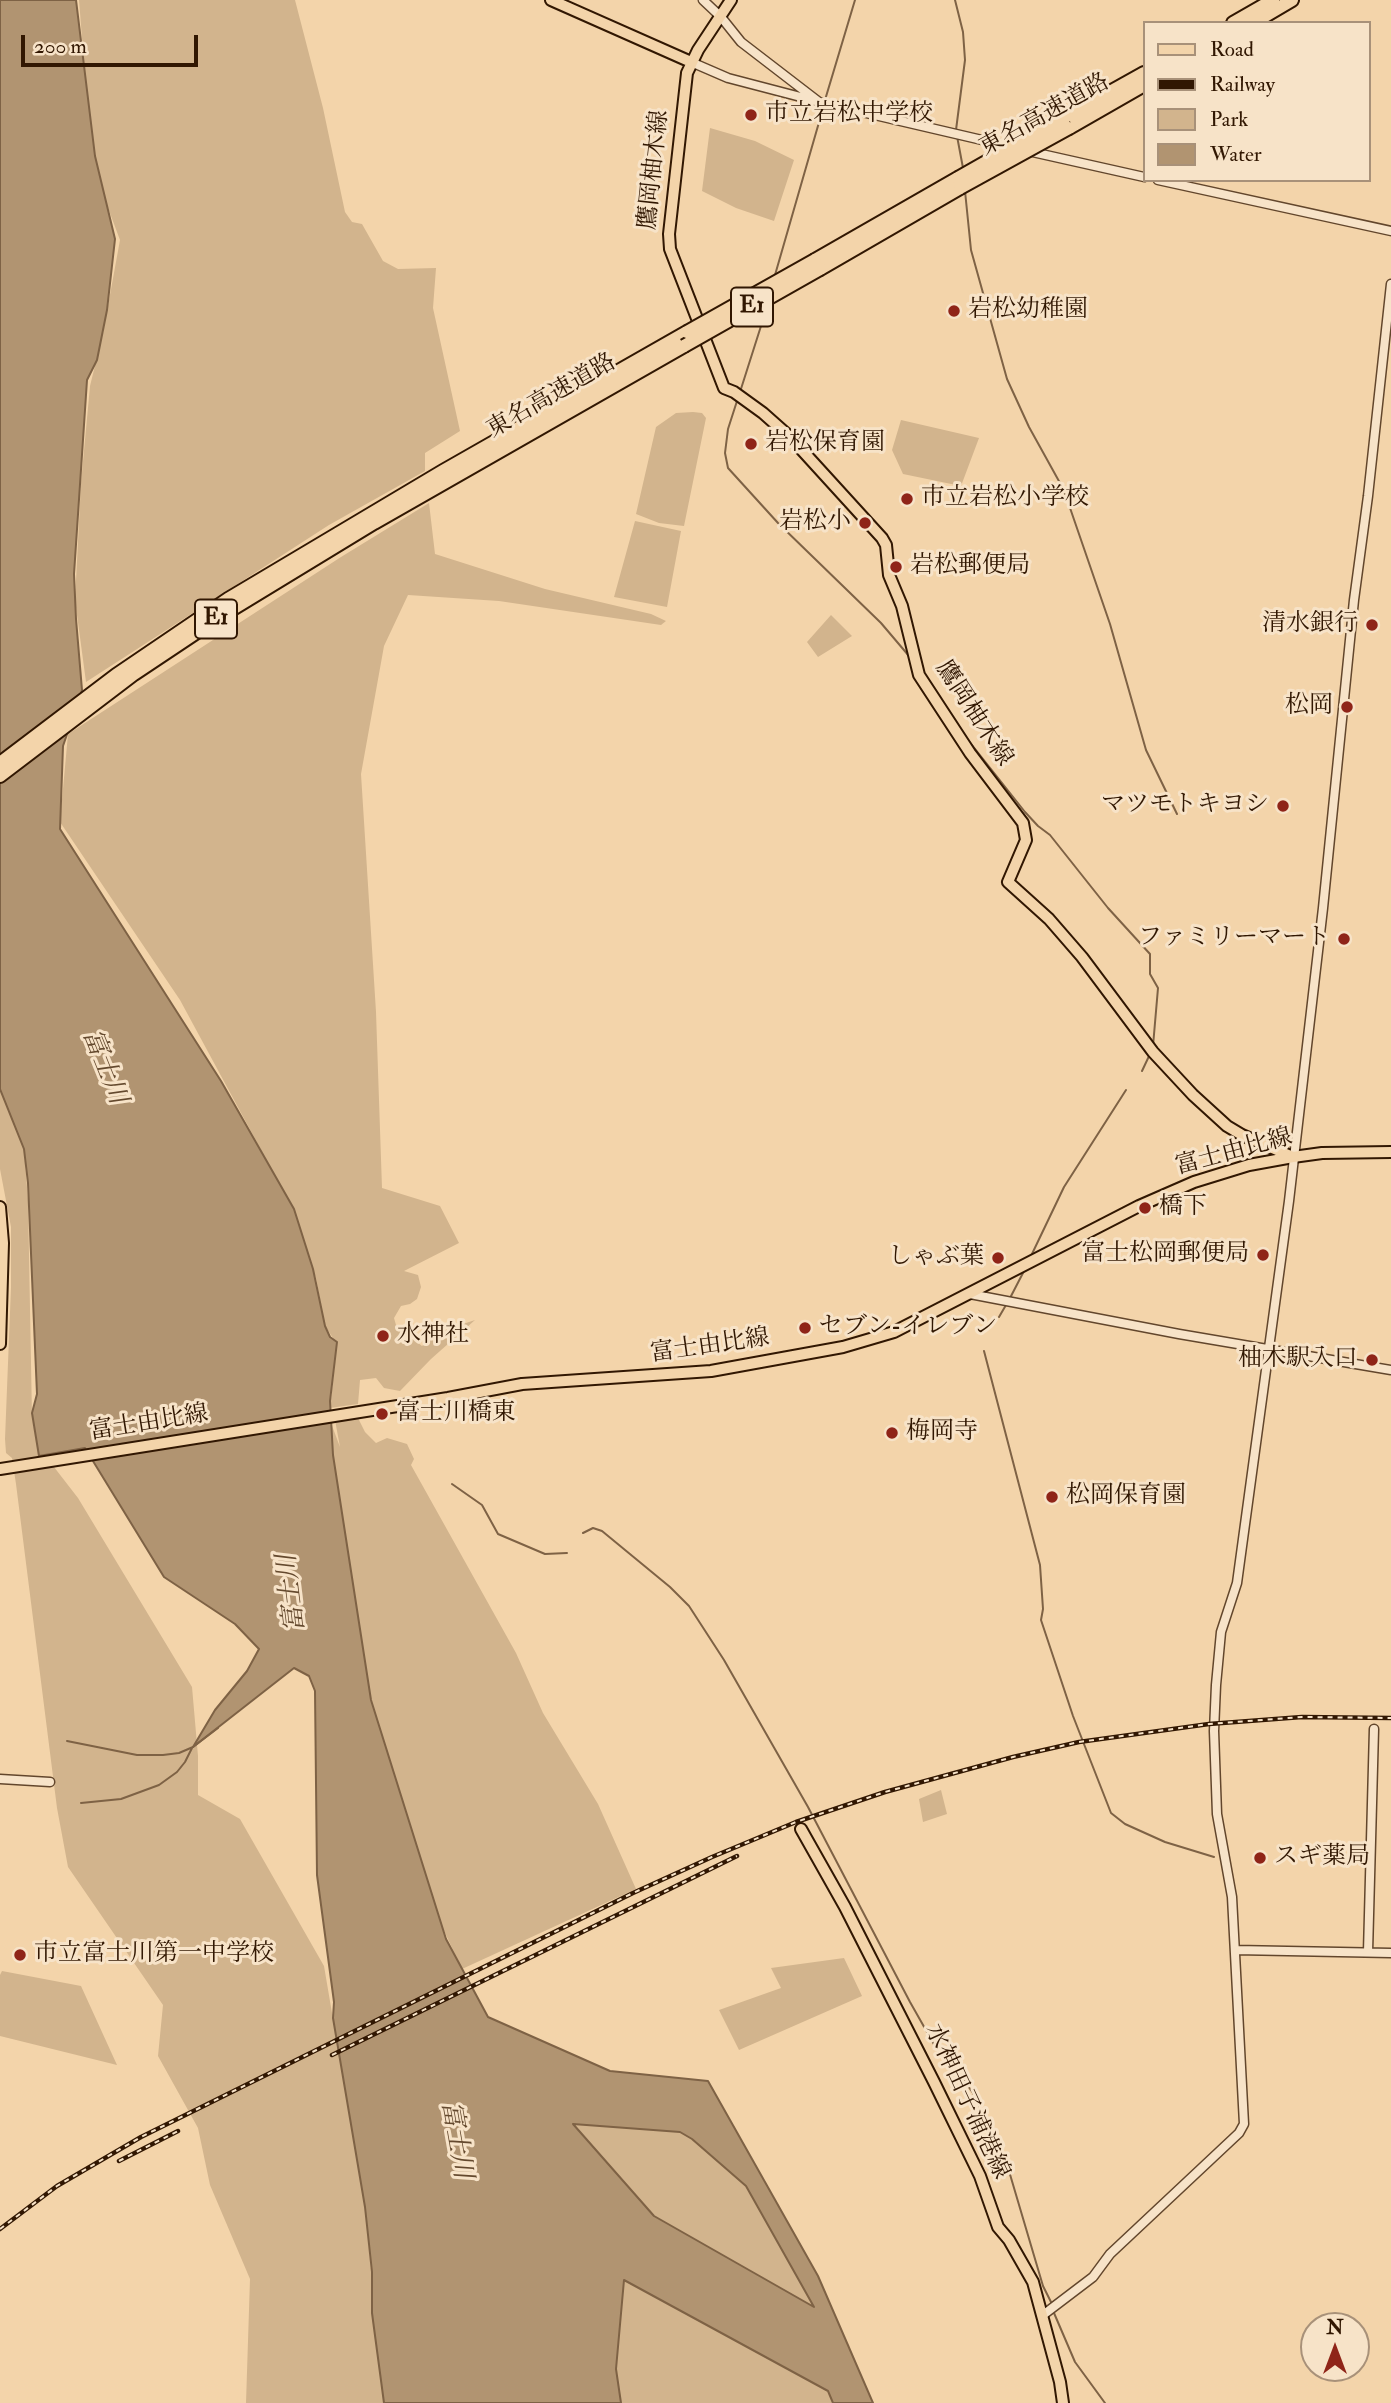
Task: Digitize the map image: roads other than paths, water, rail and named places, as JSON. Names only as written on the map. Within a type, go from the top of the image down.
[{"type":"highway","points":[[1236,21],[1273,0]]},
{"type":"highway","points":[[1256,21],[1292,0]]},
{"type":"highway","name":"東名高速道路","points":[[1068,122],[1142,74]]},
{"type":"highway","name":"東名高速道路","points":[[0,776],[134,674],[218,618],[444,477],[687,332],[817,264],[1068,122],[1142,86]]},
{"type":"highway","name":"東名高速道路","points":[[0,763],[57,718],[174,635],[286,564],[684,346],[817,264]]},
{"type":"main road","points":[[551,0],[691,62]]},
{"type":"main road","name":"鷹岡柚木線","points":[[731,0],[691,62],[682,105],[669,243],[724,388],[763,413],[790,437],[866,519],[886,545],[890,575],[902,606],[919,675],[970,753],[1026,830],[1026,840],[1008,882],[1049,919],[1082,957],[1153,1052],[1192,1095],[1234,1130],[1293,1157]]},
{"type":"main road","name":"富士由比線","points":[[0,1469],[522,1384],[711,1371],[843,1347],[894,1332],[1161,1196],[1220,1174],[1322,1153],[1391,1152]]},
{"type":"main road","points":[[0,1207],[3,1232],[3,1296],[0,1344]]},
{"type":"main road","name":"水神田子浦港線","points":[[802,1829],[934,2082],[980,2176],[998,2227],[1009,2240],[1033,2282],[1063,2403]]},
{"type":"street","points":[[703,0],[741,42],[819,102]]},
{"type":"street","points":[[691,62],[728,78],[819,102],[1142,177]]},
{"type":"street","points":[[1167,182],[1391,231]]},
{"type":"street","points":[[1043,2315],[1093,2277],[1118,2246],[1239,2133],[1244,2124],[1236,1950],[1232,1897],[1217,1814],[1214,1714],[1221,1632],[1237,1583],[1293,1157],[1391,284]]},
{"type":"street","points":[[970,1294],[1391,1370]]},
{"type":"street","points":[[1368,1952],[1374,1729]]},
{"type":"street","points":[[0,1779],[50,1782]]},
{"type":"street","points":[[1236,1950],[1391,1953]]},
{"type":"water","name":"富士川","points":[[0,0],[76,0],[95,156],[115,239],[107,310],[97,360],[87,380],[74,574],[82,690],[63,746],[60,829],[221,1081],[294,1209],[313,1269],[325,1326],[330,1337],[337,1342],[330,1401],[333,1455],[371,1700],[446,1939],[488,2017],[610,2071],[708,2081],[818,2276],[873,2403],[833,2403],[828,2391],[624,2280],[616,2369],[621,2403],[384,2403],[372,2313],[372,2272],[365,2207],[333,2018],[334,2002],[317,1875],[315,1691],[309,1676],[294,1668],[193,1747],[215,1710],[247,1671],[259,1649],[235,1624],[164,1577],[85,1448],[39,1456],[32,1413],[37,1394],[28,1183],[24,1149],[0,1089]],"holes":[[[573,2124],[680,2132],[692,2139],[746,2186],[814,2307],[654,2216]]]},
{"type":"waterway","points":[[825,100],[855,0]]},
{"type":"waterway","points":[[955,0],[963,32],[965,60],[956,130]]},
{"type":"waterway","points":[[775,275],[824,105]]},
{"type":"waterway","points":[[957,136],[963,168]]},
{"type":"waterway","points":[[965,191],[971,250],[1007,379],[1069,505],[1110,624],[1146,750],[1177,814]]},
{"type":"waterway","points":[[740,392],[768,304]]},
{"type":"waterway","points":[[737,401],[728,429],[725,453],[728,468],[778,523],[881,623],[909,656]]},
{"type":"waterway","points":[[964,735],[1025,812],[1050,835],[1108,908],[1150,954],[1150,974],[1158,988],[1153,1046]]},
{"type":"waterway","points":[[1142,1071],[1150,1054]]},
{"type":"waterway","points":[[1031,1256],[1064,1187],[1126,1090]]},
{"type":"waterway","points":[[1009,1300],[1024,1271]]},
{"type":"waterway","points":[[999,1317],[1006,1305]]},
{"type":"waterway","points":[[984,1351],[1040,1565],[1043,1609],[1041,1620],[1073,1716],[1111,1813],[1125,1824],[1165,1842],[1214,1857]]},
{"type":"waterway","points":[[452,1484],[482,1505],[498,1534],[545,1554],[567,1553]]},
{"type":"waterway","points":[[583,1533],[593,1528],[602,1531],[670,1587],[689,1606],[724,1660],[808,1807],[940,2055],[973,2093],[1009,2171],[1043,2286],[1052,2304]]},
{"type":"waterway","points":[[67,1741],[137,1755],[163,1755],[179,1753],[193,1747],[218,1728]]},
{"type":"waterway","points":[[81,1803],[121,1799],[159,1785],[177,1772],[192,1748]]},
{"type":"waterway","points":[[1054,2313],[1075,2362],[1105,2403]]},
{"type":"railway","points":[[0,2229],[57,2186],[141,2137],[633,1893],[796,1822],[885,1792],[1079,1742],[1209,1724],[1302,1717],[1391,1718]]},
{"type":"railway","points":[[332,2055],[737,1856]]},
{"type":"railway","points":[[119,2161],[178,2131]]},
{"type":"place","name":"市立岩松中学校","points":[[751,115]]},
{"type":"place","name":"岩松幼稚園","points":[[954,311]]},
{"type":"place","name":"岩松保育園","points":[[751,444]]},
{"type":"place","name":"市立岩松小学校","points":[[907,499]]},
{"type":"place","name":"岩松小","points":[[865,523]]},
{"type":"place","name":"岩松郵便局","points":[[896,567]]},
{"type":"place","name":"清水銀行","points":[[1372,625]]},
{"type":"place","name":"松岡","points":[[1347,707]]},
{"type":"place","name":"マツモトキヨシ","points":[[1283,806]]},
{"type":"place","name":"ファミリーマート","points":[[1344,939]]},
{"type":"place","name":"橋下","points":[[1145,1208]]},
{"type":"place","name":"富士松岡郵便局","points":[[1263,1255]]},
{"type":"place","name":"しゃぶ葉","points":[[998,1258]]},
{"type":"place","name":"セブン-イレブン","points":[[805,1328]]},
{"type":"place","name":"水神社","points":[[383,1336]]},
{"type":"place","name":"柚木駅入口","points":[[1372,1360]]},
{"type":"place","name":"富士川橋東","points":[[382,1414]]},
{"type":"place","name":"梅岡寺","points":[[892,1433]]},
{"type":"place","name":"松岡保育園","points":[[1052,1497]]},
{"type":"place","name":"スギ薬局","points":[[1260,1858]]},
{"type":"place","name":"市立富士川第一中学校","points":[[20,1955]]}]
